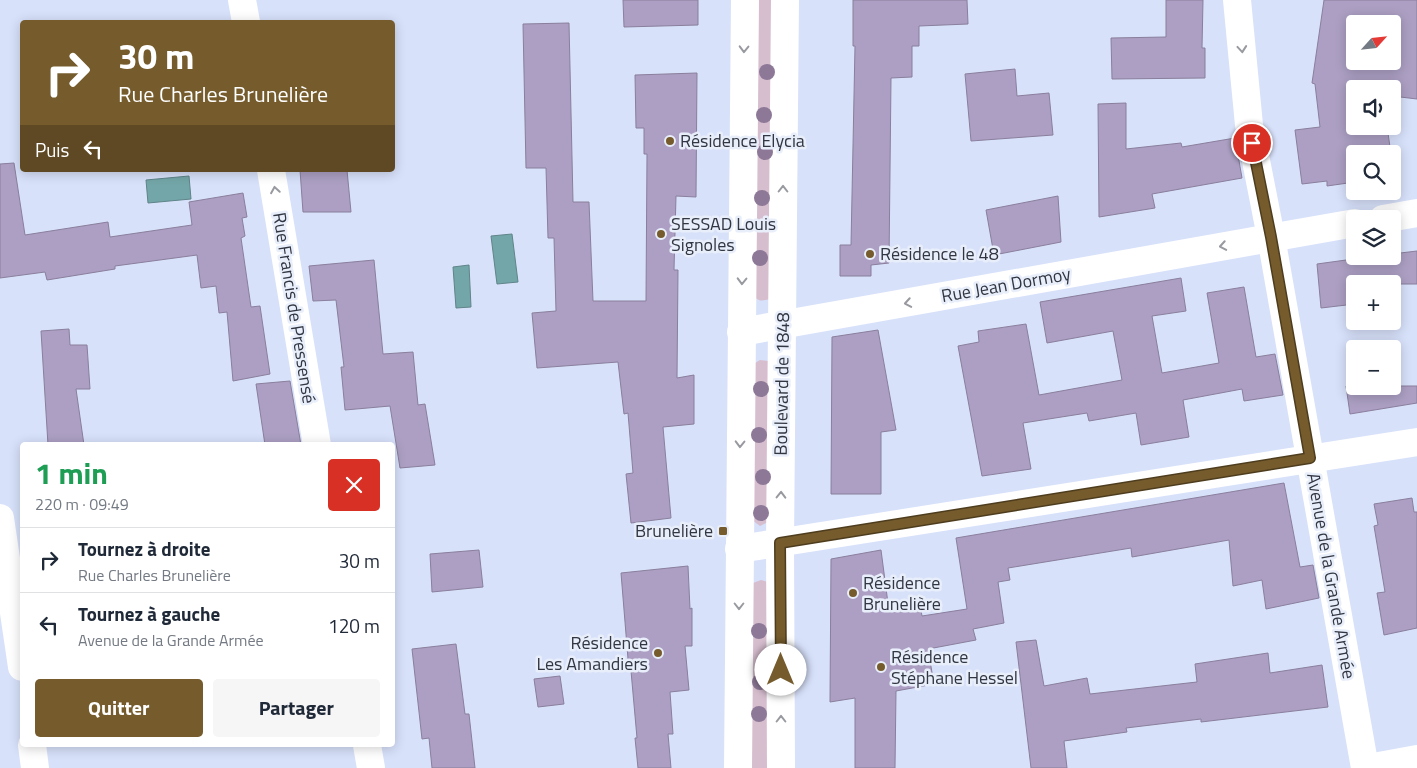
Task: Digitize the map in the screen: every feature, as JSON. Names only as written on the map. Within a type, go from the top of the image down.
[{"type":"street","points":[[242,0],[246,20]]},
{"type":"street","points":[[738,768],[745,0]]},
{"type":"street","name":"Boulevard de 1848","points":[[782,768],[780,543],[785,0]]},
{"type":"street","name":"Avenue de la Grande Armée","points":[[1237,0],[1249,125],[1271,237],[1366,768]]},
{"type":"street","name":"Rue Francis de Pressensé","points":[[271,172],[316,442]]},
{"type":"street","points":[[1401,216],[1417,213]]},
{"type":"street","name":"Rue Jean Dormoy","points":[[741,332],[1346,224]]},
{"type":"street","points":[[739,549],[1417,442]]},
{"type":"street","points":[[0,518],[20,628]]},
{"type":"street","points":[[32,747],[35,768]]},
{"type":"street","points":[[367,747],[371,768]]},
{"type":"street","points":[[1366,768],[1417,759]]},
{"type":"shaded area","points":[[756,0],[775,0],[770,299],[762,300],[758,300],[753,295]]},
{"type":"shaded area","points":[[189,176],[191,199],[148,203],[146,180]]},
{"type":"shaded area","points":[[512,234],[518,282],[497,284],[491,236]]},
{"type":"shaded area","points":[[469,265],[471,307],[456,308],[453,267]]},
{"type":"shaded area","points":[[760,360],[769,361],[770,521],[760,526],[752,520],[755,363]]},
{"type":"shaded area","points":[[761,580],[768,582],[769,768],[750,768],[753,583]]},
{"type":"building","points":[[623,0],[698,0],[698,25],[624,27]]},
{"type":"building","points":[[853,0],[967,0],[968,24],[919,26],[919,46],[912,46],[912,77],[891,78],[889,263],[871,265],[871,276],[840,276],[840,245],[851,245],[855,46],[853,46]]},
{"type":"building","points":[[1166,0],[1203,0],[1202,48],[1205,48],[1205,78],[1112,79],[1111,38],[1166,37]]},
{"type":"building","points":[[1324,0],[1417,0],[1417,99],[1401,97],[1401,80],[1346,80],[1346,135],[1388,135],[1390,145],[1346,145],[1346,183],[1327,186],[1327,181],[1302,184],[1295,130],[1320,127],[1315,84],[1312,83]]},
{"type":"building","points":[[569,23],[573,202],[589,202],[593,301],[646,301],[647,154],[644,154],[644,128],[636,128],[635,75],[697,73],[696,197],[676,196],[674,270],[678,270],[677,378],[694,375],[694,424],[663,427],[671,518],[631,523],[626,474],[633,473],[628,413],[624,414],[618,362],[537,368],[532,313],[556,311],[554,238],[548,238],[546,168],[526,168],[523,24]]},
{"type":"building","points":[[1015,69],[1017,96],[1049,93],[1053,135],[971,141],[965,74]]},
{"type":"building","points":[[1126,103],[1126,149],[1181,143],[1182,147],[1235,138],[1242,178],[1152,194],[1155,208],[1099,217],[1098,104]]},
{"type":"building","points":[[14,163],[25,235],[108,222],[110,237],[192,225],[189,202],[243,193],[247,217],[242,218],[245,236],[241,238],[251,307],[260,306],[270,374],[233,381],[227,312],[219,313],[216,286],[201,288],[197,255],[115,266],[115,269],[47,280],[45,272],[0,278],[0,164]]},
{"type":"building","points":[[300,172],[347,172],[351,212],[303,212]]},
{"type":"building","points":[[1058,196],[1061,242],[994,255],[986,210]]},
{"type":"building","points":[[1417,251],[1417,284],[1401,284],[1401,275],[1346,275],[1346,305],[1321,308],[1317,264],[1346,260],[1346,265],[1401,265],[1401,253]]},
{"type":"building","points":[[374,260],[383,354],[413,352],[418,405],[425,404],[435,465],[400,468],[390,406],[345,410],[341,367],[344,367],[336,300],[313,301],[309,266]]},
{"type":"building","points":[[1181,278],[1186,311],[1152,316],[1162,373],[1219,363],[1207,293],[1244,287],[1256,357],[1275,354],[1283,395],[1244,401],[1242,389],[1183,400],[1189,437],[1141,445],[1136,413],[1089,421],[1087,413],[1023,423],[1031,469],[982,476],[958,346],[979,342],[978,331],[1026,324],[1039,395],[1122,380],[1113,331],[1047,343],[1040,302]]},
{"type":"building","points":[[69,329],[70,345],[87,345],[90,389],[76,389],[84,442],[48,442],[41,331]]},
{"type":"building","points":[[878,330],[896,430],[881,432],[881,494],[831,494],[832,337]]},
{"type":"building","points":[[290,381],[300,442],[265,442],[256,384]]},
{"type":"building","points":[[1401,386],[1417,386],[1417,403],[1350,414],[1347,395],[1401,395]]},
{"type":"building","points":[[1284,483],[1300,567],[1313,565],[1319,598],[1266,609],[1262,580],[1233,586],[1229,540],[1132,557],[1131,548],[1008,568],[1010,580],[998,582],[1004,623],[973,629],[976,640],[928,649],[934,684],[896,691],[895,768],[855,768],[855,698],[830,702],[831,559],[881,550],[889,611],[920,605],[922,616],[967,609],[956,538]]},
{"type":"building","points":[[1412,498],[1414,512],[1417,512],[1417,628],[1384,635],[1377,593],[1385,592],[1374,526],[1378,525],[1374,504]]},
{"type":"building","points":[[479,550],[483,587],[432,592],[430,554]]},
{"type":"building","points":[[688,566],[690,609],[692,608],[692,646],[685,646],[689,690],[670,692],[673,734],[668,734],[671,768],[638,768],[635,738],[637,738],[621,573]]},
{"type":"building","points":[[1036,640],[1044,686],[1087,678],[1090,694],[1197,682],[1195,664],[1268,653],[1270,673],[1322,665],[1328,707],[1201,722],[1201,719],[1126,728],[1127,732],[1064,741],[1067,768],[1031,768],[1016,642]]},
{"type":"building","points":[[456,644],[465,714],[469,714],[475,768],[432,768],[429,738],[422,739],[412,649]]},
{"type":"building","points":[[560,676],[564,704],[538,707],[534,679]]},
{"type":"place","name":"Résidence Elycia","points":[[670,141]]},
{"type":"place","name":"SESSAD Louis Signoles","points":[[661,234]]},
{"type":"place","name":"Résidence le 48","points":[[870,254]]},
{"type":"place","name":"Brunelière","points":[[723,531]]},
{"type":"place","name":"Résidence Brunelière","points":[[853,593]]},
{"type":"place","name":"Résidence Les Amandiers","points":[[658,653]]},
{"type":"place","name":"Résidence Stéphane Hessel","points":[[881,667]]},
{"type":"route","points":[[781,670],[780,543],[1310,458],[1271,237],[1252,143]]}]
